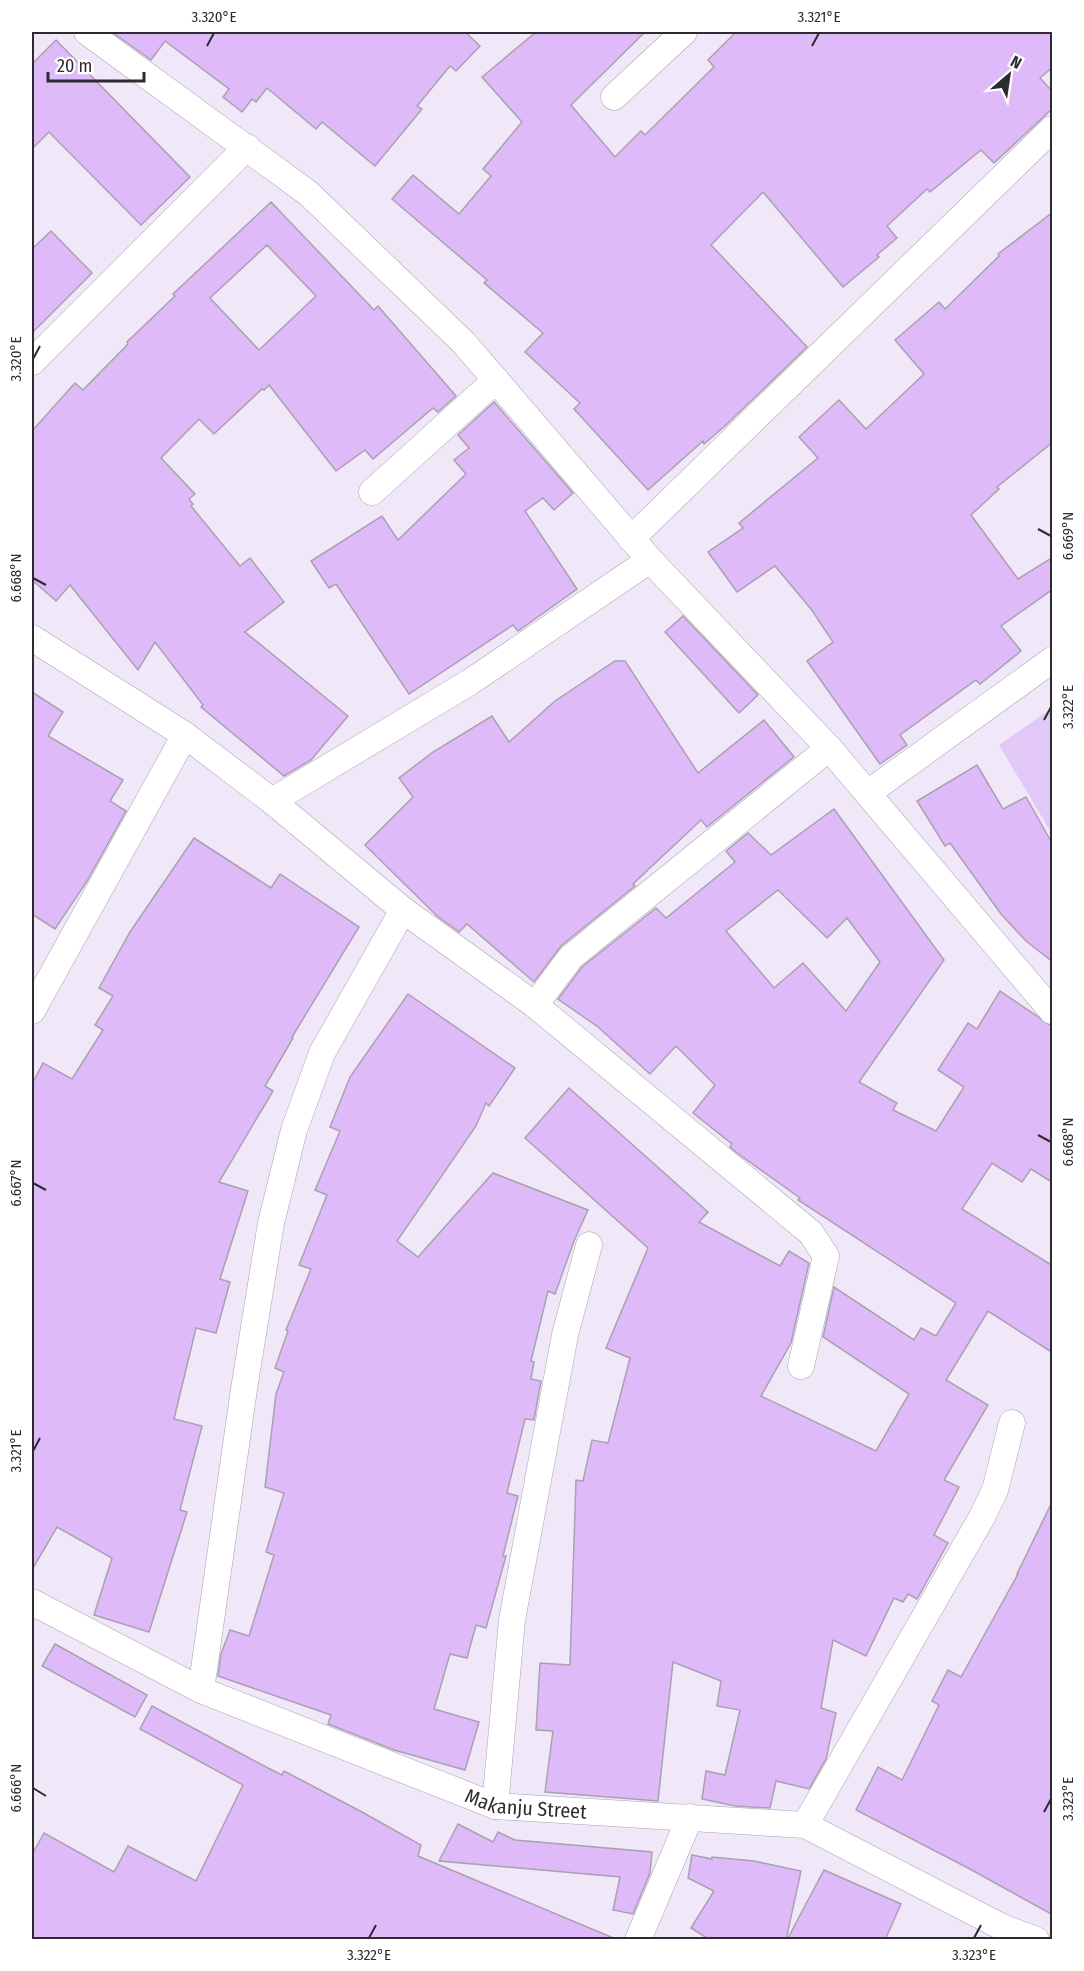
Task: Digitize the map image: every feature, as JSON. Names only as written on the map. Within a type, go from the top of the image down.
[{"type":"street","points":[[87,32],[247,147],[308,194],[464,343],[650,560],[829,748],[1053,1011]]},
{"type":"street","points":[[614,98],[684,32]]},
{"type":"street","points":[[632,539],[1053,129]]},
{"type":"street","points":[[32,362],[247,147]]},
{"type":"street","points":[[372,492],[496,380]]},
{"type":"street","points":[[272,801],[470,682],[650,560]]},
{"type":"street","points":[[32,638],[185,735],[272,801],[403,910],[535,1005],[811,1233],[826,1256],[801,1366]]},
{"type":"street","points":[[868,793],[1053,660]]},
{"type":"street","points":[[32,1011],[185,735]]},
{"type":"street","points":[[535,1005],[571,957],[829,748]]},
{"type":"street","points":[[201,1690],[271,1223],[294,1130],[322,1053],[403,910]]},
{"type":"street","points":[[495,1806],[512,1620],[565,1335],[589,1245]]},
{"type":"street","points":[[805,1825],[981,1517],[994,1490],[1012,1423]]},
{"type":"street","name":"Makanju Street","points":[[33,1609],[201,1690],[495,1806],[805,1825],[1002,1927],[1036,1940]]},
{"type":"street","points":[[638,1940],[690,1817]]},
{"type":"shaded area","points":[[1052,708],[1052,834],[999,745]]},
{"type":"building","points":[[112,32],[465,32],[480,46],[456,71],[450,66],[417,106],[422,109],[375,166],[322,122],[316,129],[267,88],[256,102],[252,99],[242,112],[223,97],[229,89],[165,41],[151,60]]},
{"type":"building","points":[[536,32],[645,32],[571,105],[615,157],[641,131],[645,135],[714,67],[708,60],[736,32],[1053,32],[1053,67],[1040,78],[1053,92],[1053,108],[994,163],[981,150],[930,192],[927,189],[887,226],[897,238],[877,255],[879,257],[843,287],[763,192],[711,245],[807,347],[725,426],[704,444],[703,441],[648,490],[574,409],[580,403],[525,352],[543,333],[484,283],[487,280],[392,199],[413,175],[459,214],[491,176],[483,169],[522,122],[482,77]]},
{"type":"building","points":[[56,40],[190,177],[141,225],[49,132],[32,149],[32,64]]},
{"type":"building","points":[[271,202],[374,310],[378,306],[456,396],[438,412],[433,408],[373,459],[365,450],[336,471],[269,385],[214,434],[199,419],[161,458],[195,494],[189,499],[193,504],[191,506],[240,566],[250,558],[284,602],[245,632],[348,716],[311,760],[284,776],[201,707],[203,705],[155,642],[138,670],[70,585],[56,601],[32,580],[32,431],[75,383],[83,390],[128,344],[127,342],[175,296],[173,294]],"holes":[[[267,245],[316,296],[259,350],[210,298]]]},
{"type":"building","points":[[1053,212],[1053,442],[997,487],[999,489],[971,515],[1018,579],[1053,557],[1053,589],[1001,626],[1021,651],[980,684],[976,680],[900,735],[907,745],[880,764],[807,661],[833,642],[811,609],[775,566],[737,592],[708,552],[743,528],[739,523],[818,458],[799,437],[839,400],[866,429],[924,374],[895,340],[939,302],[945,309],[999,256],[998,254]]},
{"type":"building","points":[[51,231],[92,273],[32,333],[32,249]]},
{"type":"building","points":[[494,402],[573,493],[554,510],[543,498],[525,511],[577,589],[518,631],[513,625],[409,694],[336,584],[329,588],[311,561],[382,516],[398,540],[466,474],[454,460],[469,448],[458,435]]},
{"type":"building","points":[[683,616],[758,695],[739,713],[665,632]]},
{"type":"building","points":[[615,661],[625,661],[698,773],[764,720],[794,757],[707,827],[701,820],[633,884],[635,886],[561,946],[534,982],[467,924],[459,932],[437,916],[365,845],[413,797],[399,778],[433,752],[492,716],[509,742],[555,701]]},
{"type":"building","points":[[32,692],[63,712],[48,736],[123,780],[110,801],[126,811],[87,881],[55,929],[32,914]]},
{"type":"building","points":[[977,765],[1003,809],[1026,797],[1053,845],[1053,962],[1026,941],[1001,914],[950,843],[945,846],[917,801]]},
{"type":"building","points":[[834,809],[944,960],[859,1082],[897,1103],[893,1110],[936,1131],[964,1087],[938,1070],[968,1023],[977,1029],[1000,991],[1053,1027],[1053,1183],[1031,1169],[1022,1182],[992,1163],[962,1209],[1053,1266],[1053,1353],[988,1311],[946,1380],[988,1405],[944,1480],[959,1487],[934,1535],[948,1543],[917,1599],[908,1594],[903,1602],[894,1598],[866,1656],[833,1640],[821,1708],[836,1713],[826,1759],[809,1789],[776,1781],[770,1808],[735,1806],[702,1799],[706,1771],[725,1775],[740,1710],[717,1706],[721,1681],[673,1662],[658,1801],[545,1792],[553,1731],[536,1730],[540,1663],[570,1665],[576,1480],[583,1481],[592,1440],[608,1443],[630,1358],[606,1348],[648,1248],[525,1138],[569,1088],[708,1212],[699,1222],[780,1266],[789,1251],[809,1263],[791,1343],[761,1396],[876,1451],[909,1394],[823,1337],[834,1287],[914,1340],[921,1328],[936,1336],[956,1303],[798,1200],[800,1198],[730,1147],[732,1144],[693,1113],[715,1085],[676,1046],[650,1074],[598,1027],[558,999],[582,967],[656,908],[666,918],[735,862],[726,851],[748,833],[771,855]],"holes":[[[778,890],[827,938],[847,918],[880,962],[846,1011],[803,963],[774,988],[726,931]]]},
{"type":"building","points":[[194,838],[271,888],[280,874],[359,927],[265,1086],[273,1091],[219,1182],[248,1191],[220,1279],[230,1282],[216,1333],[196,1328],[174,1419],[202,1426],[180,1510],[187,1512],[149,1632],[94,1615],[112,1558],[57,1527],[32,1570],[32,1084],[43,1063],[72,1079],[103,1030],[95,1025],[113,996],[99,988],[130,932]]},
{"type":"building","points":[[408,994],[515,1068],[489,1106],[486,1103],[476,1126],[397,1241],[418,1257],[493,1173],[588,1210],[555,1294],[548,1291],[531,1361],[534,1362],[531,1379],[541,1381],[534,1420],[525,1419],[507,1493],[518,1496],[503,1556],[506,1556],[486,1628],[476,1625],[467,1658],[450,1654],[434,1709],[479,1722],[465,1770],[394,1750],[328,1724],[331,1715],[218,1676],[221,1654],[230,1630],[249,1636],[274,1555],[266,1552],[284,1493],[265,1487],[276,1394],[284,1372],[275,1368],[288,1331],[286,1330],[311,1269],[299,1265],[327,1195],[315,1190],[340,1131],[330,1127],[350,1077]]},
{"type":"building","points":[[1053,1500],[1053,1915],[856,1810],[878,1767],[902,1780],[939,1705],[932,1701],[948,1670],[961,1677],[1018,1574]]},
{"type":"building","points":[[55,1644],[147,1695],[135,1717],[42,1666]]},
{"type":"building","points":[[152,1706],[282,1775],[284,1771],[421,1845],[418,1856],[618,1940],[32,1940],[32,1855],[44,1833],[114,1872],[128,1846],[196,1881],[243,1785],[140,1729]]},
{"type":"building","points":[[458,1824],[493,1842],[498,1832],[515,1840],[652,1852],[650,1873],[633,1914],[613,1910],[620,1877],[439,1861]]},
{"type":"building","points":[[692,1855],[712,1859],[712,1857],[754,1861],[801,1871],[786,1940],[710,1940],[691,1928],[714,1891],[688,1878]]},
{"type":"building","points":[[824,1870],[901,1904],[885,1940],[787,1940]]}]
